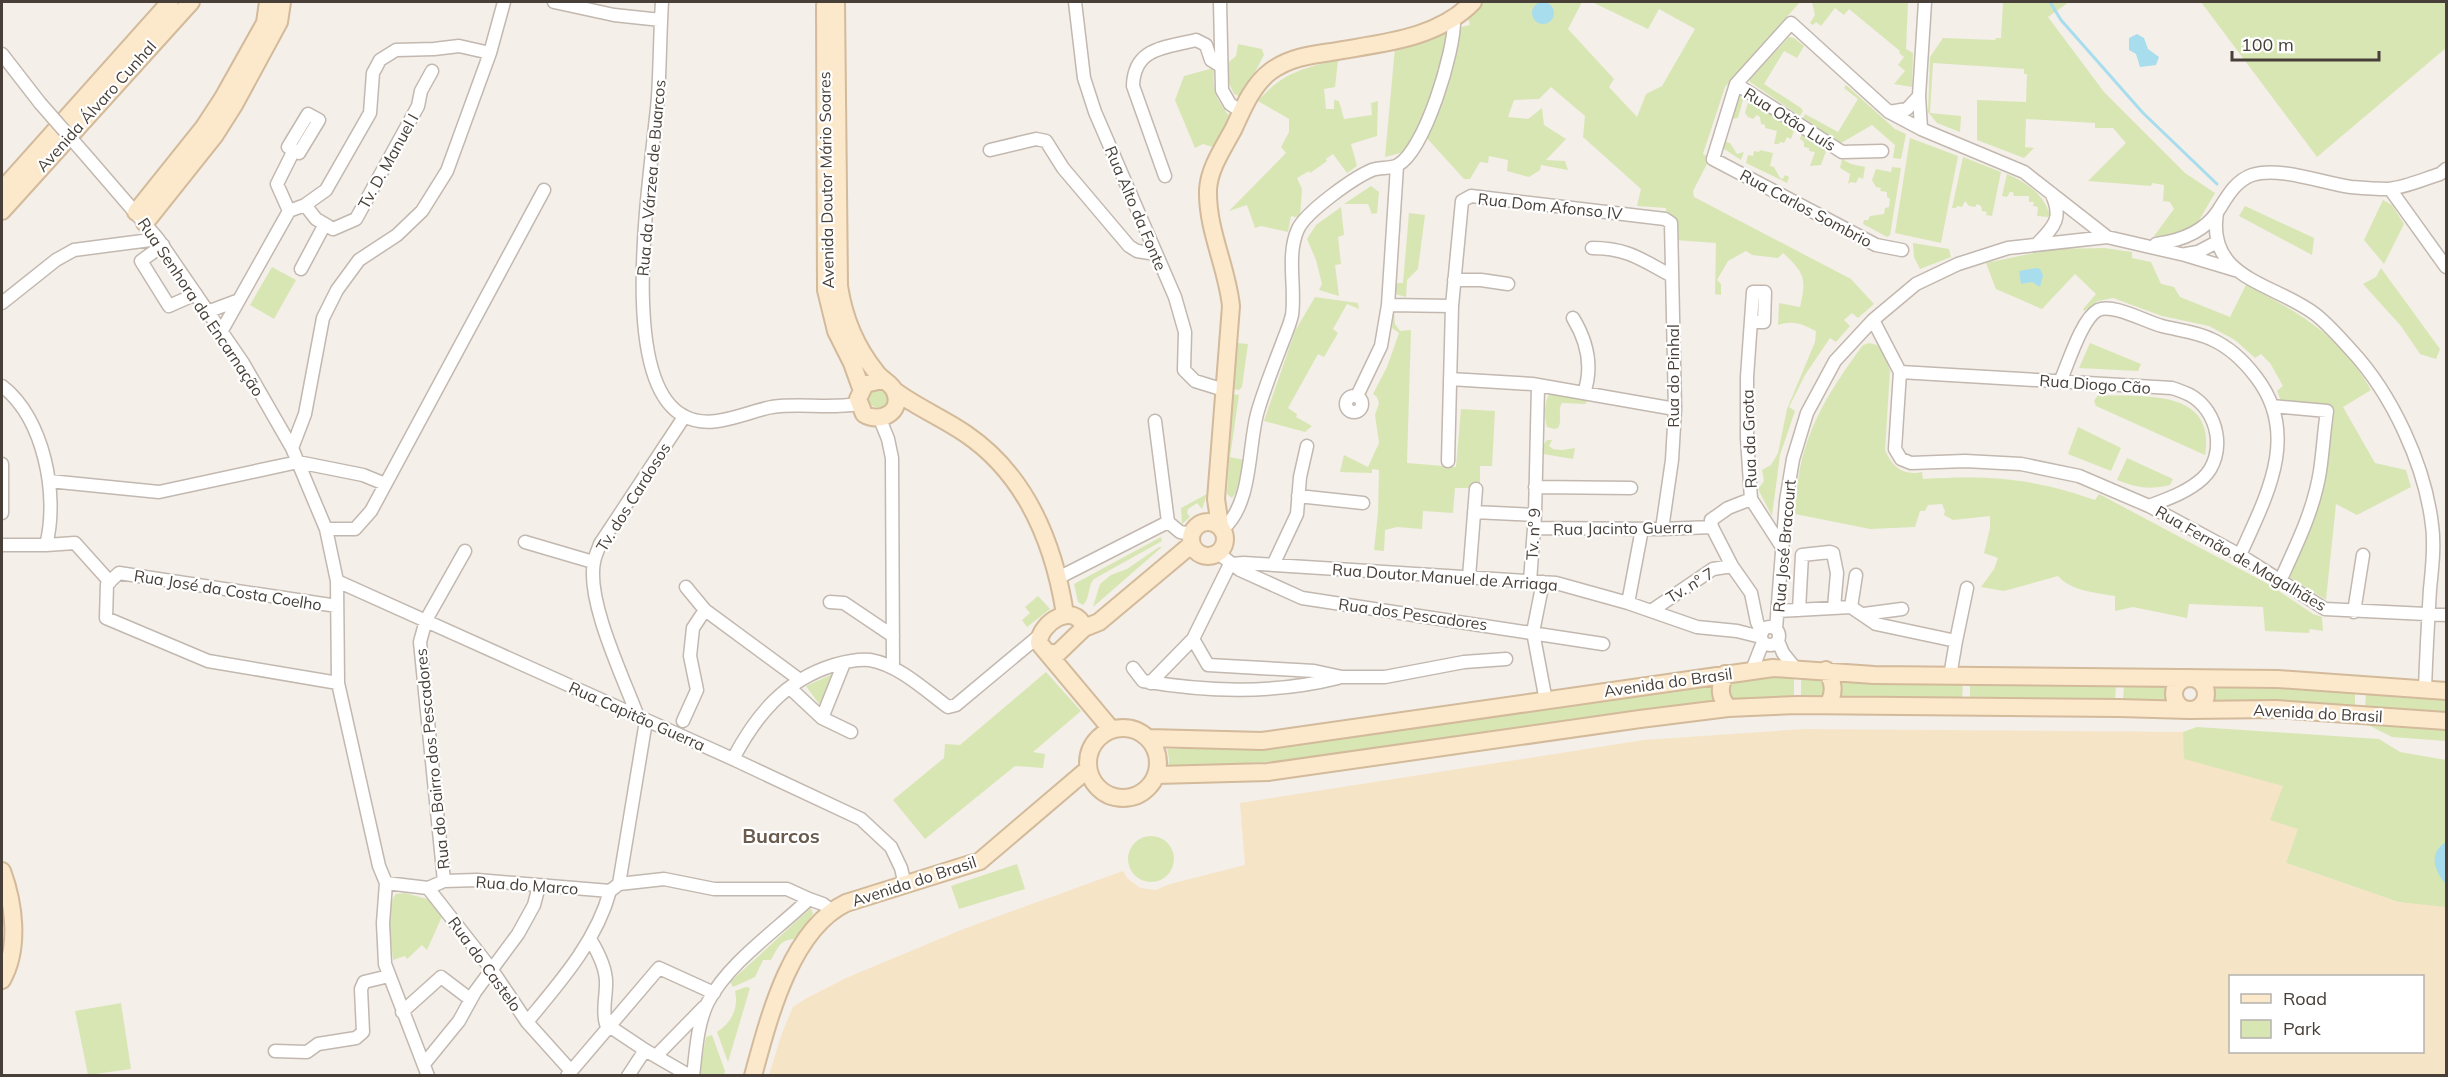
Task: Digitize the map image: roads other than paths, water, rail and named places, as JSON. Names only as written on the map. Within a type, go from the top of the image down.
[{"type":"main road","name":"Avenida Álvaro Cunhal","points":[[2,190],[170,2]]},
{"type":"main road","name":"Avenida Álvaro Cunhal","points":[[2,211],[191,2]]},
{"type":"main road","points":[[140,218],[223,98],[265,23],[268,2]]},
{"type":"main road","points":[[140,218],[215,135],[279,22],[282,2]]},
{"type":"main road","name":"Avenida Doutor Mário Soares","points":[[825,2],[826,290],[834,324],[852,363],[860,396]]},
{"type":"main road","name":"Avenida Doutor Mário Soares","points":[[836,2],[839,286],[845,316],[854,340],[863,356],[882,380]]},
{"type":"main road","points":[[1216,499],[1195,533],[1197,552],[1202,555],[1224,558],[1222,550],[1226,540],[1216,499],[1231,306],[1229,288],[1209,213],[1208,188],[1214,166],[1251,93],[1269,72],[1295,58],[1410,37],[1454,20],[1473,2]]},
{"type":"main road","points":[[916,406],[885,416],[864,414],[860,396],[870,381],[882,380],[916,406],[966,434],[987,450],[1005,469],[1035,514],[1047,539],[1065,614]]},
{"type":"main road","points":[[885,416],[896,403],[895,391]]},
{"type":"main road","points":[[1048,653],[1058,653],[1084,628],[1099,622],[1195,533],[1212,521],[1222,528]]},
{"type":"main road","points":[[1084,628],[1079,618],[1070,613],[1065,614],[1040,635],[1041,647],[1111,729]]},
{"type":"main road","points":[[1066,647],[1066,674]]},
{"type":"main road","name":"Avenida do Brasil","points":[[1149,738],[1262,741],[1752,670],[1795,668],[1874,675],[2278,679],[2446,691]]},
{"type":"main road","points":[[1826,670],[1832,680],[1833,688],[1828,705]]},
{"type":"main road","points":[[1725,675],[1720,697],[1728,708]]},
{"type":"main road","points":[[2189,710],[2201,705],[2205,692],[2198,681],[2190,679]]},
{"type":"main road","name":"Avenida do Brasil","points":[[1157,775],[1268,772],[1728,708],[1828,705],[2276,709],[2446,721]]},
{"type":"main road","points":[[1131,728],[1149,738],[1159,759],[1157,775],[1146,790],[1135,796],[1122,798],[1110,796],[1099,789],[1088,769],[1091,747],[1100,736],[1111,729],[1131,728]]},
{"type":"main road","name":"Avenida do Brasil","points":[[826,917],[846,903],[980,861],[1088,769]]},
{"type":"main road","points":[[2,871],[8,889],[13,923],[11,951],[2,980]]},
{"type":"main road","points":[[753,1076],[770,1015],[781,986],[793,962],[826,917]]},
{"type":"street","points":[[292,447],[305,414],[323,318],[337,290],[359,260],[397,235],[422,211],[447,171],[490,53],[504,2]]},
{"type":"street","points":[[554,2],[614,15],[661,20]]},
{"type":"street","name":"Rua da Várzea de Buarcos","points":[[662,2],[658,96],[642,250],[643,311],[647,344],[661,392],[669,405],[684,417]]},
{"type":"street","name":"Rua Alto da Fonte","points":[[1075,2],[1084,78],[1095,112],[1175,297],[1185,332],[1184,370],[1194,381],[1224,390]]},
{"type":"street","points":[[1220,2],[1222,90],[1230,104],[1242,112]]},
{"type":"street","points":[[1921,129],[1919,96],[1925,2]]},
{"type":"street","points":[[1222,528],[1233,518],[1240,501],[1251,462],[1257,415],[1292,315],[1294,248],[1297,231],[1306,216],[1319,205],[1370,171],[1397,166],[1413,151],[1425,128],[1441,84],[1454,30],[1454,20]]},
{"type":"street","points":[[1736,84],[1791,23],[1889,112],[1921,129],[2024,172],[2107,237],[2185,255],[2235,270],[2315,314],[2352,351],[2382,390],[2424,483],[2432,527],[2425,690]]},
{"type":"street","points":[[1165,176],[1133,86],[1133,73],[1138,63],[1147,53],[1196,40],[1206,45],[1211,60],[1221,66]]},
{"type":"street","points":[[221,332],[289,211],[305,205],[326,190],[370,113],[373,73],[381,60],[396,50],[459,46],[490,53]]},
{"type":"street","name":"Rua Senhora da Encarnação","points":[[2,54],[40,103],[160,242],[243,363],[292,447],[326,529],[337,581],[338,683],[379,866],[386,883]]},
{"type":"street","name":"Tv. D. Manuel I","points":[[325,224],[333,229],[356,219],[418,106],[432,70]]},
{"type":"street","name":"Rua Otão Luís","points":[[1736,84],[1842,152],[1882,151]]},
{"type":"street","name":"Rua Carlos Sombrio","points":[[1736,84],[1713,159],[1876,245],[1902,250]]},
{"type":"street","points":[[1889,112],[1906,109],[1919,96]]},
{"type":"street","points":[[990,150],[1036,139],[1046,141],[1063,168],[1129,246],[1137,251],[1156,254]]},
{"type":"street","points":[[289,211],[277,184],[294,150]]},
{"type":"street","points":[[1357,396],[1381,346],[1388,305],[1397,166]]},
{"type":"street","points":[[2235,270],[2220,254],[2214,228],[2217,213],[2224,199],[2241,180],[2254,174],[2272,172],[2352,187],[2390,189],[2444,175]]},
{"type":"street","points":[[2390,189],[2446,267]]},
{"type":"street","points":[[326,529],[355,529],[371,511],[544,190]]},
{"type":"street","points":[[2049,190],[2055,202],[2057,234],[2069,241],[2079,231],[2079,215]]},
{"type":"street","name":"Rua Dom Afonso IV","points":[[1448,461],[1452,306],[1462,201],[1471,196],[1665,219],[1671,223]]},
{"type":"street","points":[[301,269],[325,224],[316,219],[305,205]]},
{"type":"street","points":[[2146,245],[2175,242],[2186,238],[2217,213]]},
{"type":"street","points":[[2038,243],[2056,222],[2079,215]]},
{"type":"street","name":"Rua do Pinhal","points":[[1662,529],[1672,460],[1675,409],[1671,223]]},
{"type":"street","name":"Rua José Bracourt","points":[[1777,635],[1786,501],[1794,459],[1807,413],[1835,361],[1878,316],[1916,284],[1958,264],[2008,248],[2107,237]]},
{"type":"street","points":[[2186,238],[2203,238],[2217,242]]},
{"type":"street","points":[[160,242],[141,261],[169,306],[196,294]]},
{"type":"street","points":[[2,303],[56,260],[74,250],[160,242]]},
{"type":"street","points":[[2185,255],[2198,252],[2217,242]]},
{"type":"street","points":[[1592,248],[1613,248],[1630,253],[1672,276]]},
{"type":"street","points":[[1454,280],[1481,280],[1508,284]]},
{"type":"street","points":[[207,312],[239,300]]},
{"type":"street","points":[[1388,305],[1452,306]]},
{"type":"street","points":[[2060,382],[2087,320],[2098,310],[2114,308],[2147,322],[2211,339],[2243,360],[2264,387],[2278,419],[2277,459],[2267,496],[2240,555]]},
{"type":"street","points":[[1878,316],[1900,372]]},
{"type":"street","points":[[1573,318],[1587,346],[1588,382],[1584,393]]},
{"type":"street","name":"Rua da Grota","points":[[1752,322],[1747,438],[1751,499],[1782,547]]},
{"type":"street","name":"Rua Diogo Cão","points":[[1900,372],[2172,388],[2190,395],[2205,407],[2214,423],[2218,444],[2214,464],[2202,479],[2181,493],[2149,506]]},
{"type":"street","name":"Rua Fernão de Magalhães","points":[[1900,372],[1895,449],[1901,459],[1911,463],[1965,461],[2021,464],[2079,476],[2149,506],[2240,555],[2325,609],[2446,615]]},
{"type":"street","points":[[1450,379],[1538,386],[1675,409]]},
{"type":"street","points":[[2,386],[13,395],[36,428],[49,481],[51,526],[46,545]]},
{"type":"street","name":"Tv. nº 9","points":[[1533,632],[1536,582],[1534,528],[1538,386]]},
{"type":"street","points":[[684,417],[698,421],[714,421],[775,407],[837,408],[860,396]]},
{"type":"street","points":[[2272,406],[2327,411],[2320,473],[2313,501],[2280,581]]},
{"type":"street","points":[[885,416],[892,458],[893,668]]},
{"type":"street","name":"Tv. dos Cardosos","points":[[642,719],[604,626],[593,586],[594,562],[600,544],[684,417]]},
{"type":"street","points":[[1155,421],[1168,522],[1180,532],[1195,533]]},
{"type":"street","points":[[1273,565],[1297,514],[1301,468],[1307,446]]},
{"type":"street","points":[[49,481],[159,492],[298,462],[363,476],[385,484]]},
{"type":"street","points":[[2,464],[2,513]]},
{"type":"street","points":[[1535,487],[1631,488]]},
{"type":"street","points":[[1469,577],[1476,489]]},
{"type":"street","points":[[1298,496],[1364,502]]},
{"type":"street","points":[[1216,499],[1229,505],[1240,501]]},
{"type":"street","points":[[1751,499],[1728,508],[1711,520],[1712,527],[1732,566],[1751,593],[1762,637],[1752,670]]},
{"type":"street","points":[[1474,512],[1535,515]]},
{"type":"street","points":[[1058,578],[1168,522]]},
{"type":"street","name":"Rua Jacinto Guerra","points":[[1534,528],[1642,530],[1712,527]]},
{"type":"street","points":[[1628,603],[1642,530]]},
{"type":"street","points":[[525,542],[594,562]]},
{"type":"street","points":[[2,544],[75,543],[115,578],[107,584],[106,618],[208,661],[338,683]]},
{"type":"street","name":"Rua do Bairro dos Pescadores","points":[[428,888],[444,881],[420,642],[426,620],[465,551]]},
{"type":"street","points":[[1799,610],[1802,555],[1833,553],[1837,573],[1834,608]]},
{"type":"street","points":[[2354,612],[2363,555]]},
{"type":"street","points":[[1150,683],[1193,639],[1224,558]]},
{"type":"street","name":"Rua Doutor Manuel de Arriaga","points":[[1224,558],[1273,565],[1556,583],[1628,603],[1697,627],[1737,631],[1762,637],[1771,645],[1777,635]]},
{"type":"street","name":"Rua dos Pescadores","points":[[1224,558],[1239,570],[1302,597],[1603,644]]},
{"type":"street","name":"Tv. nº 7","points":[[1651,611],[1713,568],[1732,566]]},
{"type":"street","points":[[1851,607],[1856,575]]},
{"type":"street","name":"Rua José da Costa Coelho","points":[[115,578],[337,606]]},
{"type":"street","name":"Rua Capitão Guerra","points":[[337,581],[861,819],[891,847],[902,868],[905,885]]},
{"type":"street","points":[[686,587],[705,610],[800,680]]},
{"type":"street","points":[[1950,676],[1967,588]]},
{"type":"street","points":[[830,602],[844,603],[892,636]]},
{"type":"street","points":[[1778,611],[1851,607],[1876,624],[1956,641]]},
{"type":"street","points":[[1864,614],[1902,609]]},
{"type":"street","points":[[683,721],[698,690],[690,656],[693,628],[705,610]]},
{"type":"street","points":[[1533,632],[1546,700]]},
{"type":"street","points":[[733,759],[748,730],[773,700],[814,671],[844,663],[869,660],[893,668],[948,707],[956,705],[1040,635]]},
{"type":"street","points":[[1777,635],[1783,653],[1795,668]]},
{"type":"street","points":[[1193,639],[1208,665],[1314,671],[1342,677],[1385,677],[1464,662],[1506,659]]},
{"type":"street","points":[[822,718],[844,663]]},
{"type":"street","points":[[1133,668],[1143,681],[1150,683],[1209,689],[1245,690],[1311,685],[1342,677]]},
{"type":"street","points":[[789,688],[822,718],[851,732]]},
{"type":"street","points":[[527,1022],[564,978],[590,939],[614,888],[642,719]]},
{"type":"street","name":"Rua do Marco","points":[[444,881],[477,880],[539,886],[614,888],[664,879],[714,889],[780,888],[823,904],[826,917]]},
{"type":"street","points":[[426,1072],[385,964],[383,923],[386,883],[428,888]]},
{"type":"street","points":[[426,1072],[459,1021],[470,999],[523,924],[534,905],[539,886]]},
{"type":"street","name":"Rua do Castelo","points":[[428,888],[492,970],[527,1022],[569,1073]]},
{"type":"street","points":[[590,939],[607,983],[604,1018],[610,1027],[691,1076],[701,1022],[710,999],[725,977],[809,899]]},
{"type":"street","points":[[569,1073],[659,968],[710,999]]},
{"type":"street","points":[[274,1051],[307,1052],[318,1044],[356,1038],[363,1032],[361,989],[364,982],[389,976]]},
{"type":"street","points":[[402,1011],[441,976],[470,999]]},
{"type":"street","points":[[628,1076],[710,999]]},
{"type":"water","points":[[1543,2],[1551,5],[1554,13],[1551,21],[1543,24],[1535,21],[1532,13],[1535,5]]},
{"type":"water","points":[[2137,34],[2144,38],[2148,49],[2159,57],[2156,65],[2140,67],[2136,54],[2129,50],[2129,38]]},
{"type":"water","points":[[2040,269],[2043,275],[2040,287],[2032,282],[2021,284],[2019,271]]},
{"type":"water","points":[[2446,842],[2446,884],[2438,874],[2435,857],[2440,846]]},
{"type":"waterway","points":[[2050,2],[2061,20],[2143,113],[2217,184]]},
{"type":"district","name":"Buarcos","points":[[781,836]]}]
